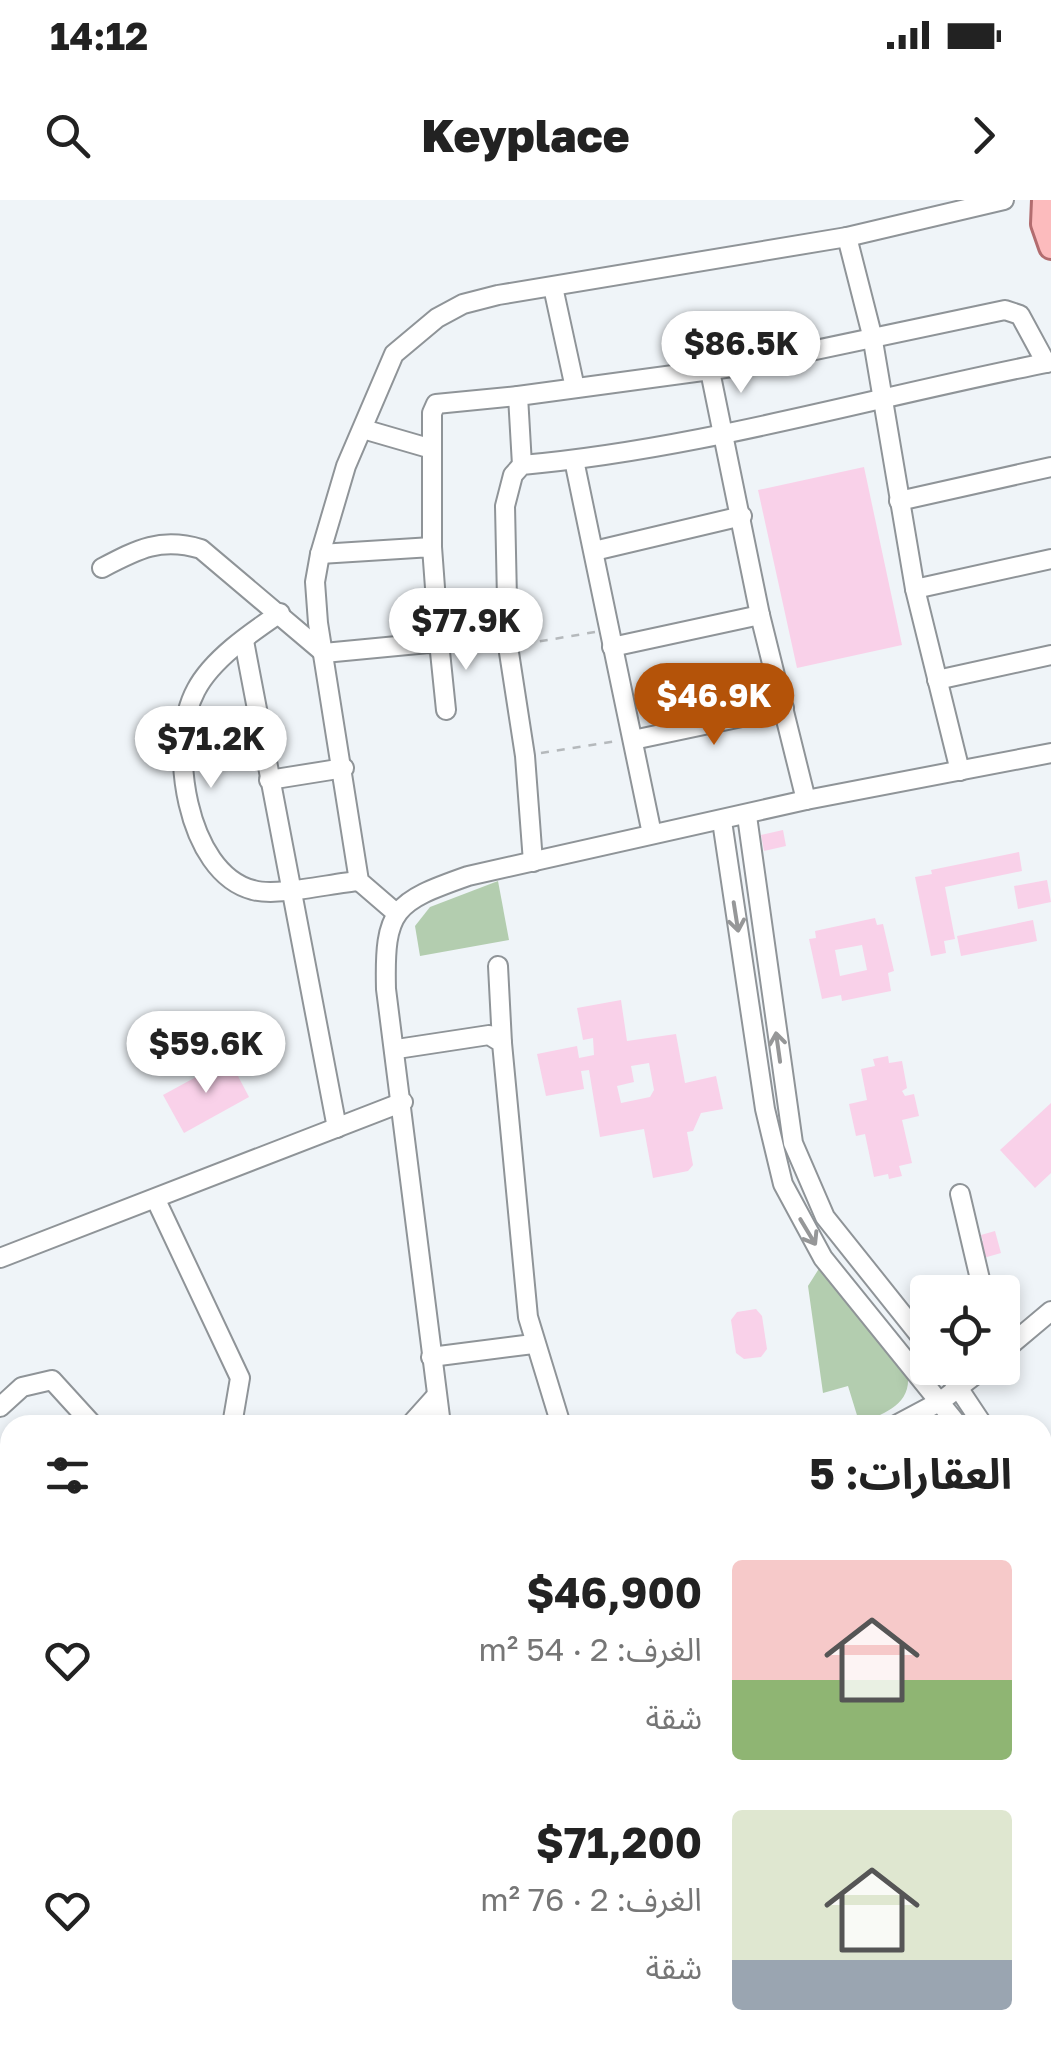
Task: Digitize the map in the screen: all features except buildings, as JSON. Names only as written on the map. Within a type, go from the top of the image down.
[{"type":"main road","points":[[1044,200],[1042,224],[1051,247]]},
{"type":"street","points":[[395,912],[359,880],[315,582],[346,466],[394,354],[414,334],[463,304],[847,237],[1004,200]]},
{"type":"street","points":[[847,237],[872,335],[915,588],[960,771]]},
{"type":"street","points":[[553,287],[575,388]]},
{"type":"street","points":[[446,710],[432,547],[432,413],[441,401],[518,396],[710,371],[872,335],[1014,310],[1049,362],[724,432],[574,460],[522,464]]},
{"type":"street","points":[[710,371],[760,616],[806,800]]},
{"type":"street","points":[[518,396],[522,464],[513,475],[505,506],[508,640],[526,756],[533,862]]},
{"type":"street","points":[[363,429],[432,449]]},
{"type":"street","points":[[574,460],[652,834]]},
{"type":"street","points":[[899,501],[1051,467]]},
{"type":"street","points":[[594,551],[742,516]]},
{"type":"street","points":[[102,568],[145,545],[176,542],[201,549],[324,653],[508,640]]},
{"type":"street","points":[[320,554],[432,547]]},
{"type":"street","points":[[915,588],[1051,559]]},
{"type":"street","points":[[280,613],[244,641],[197,687],[187,711],[184,743],[189,807],[210,859],[232,882],[256,892],[359,880]]},
{"type":"street","points":[[610,638],[760,616]]},
{"type":"street","points":[[244,641],[288,888],[337,1128]]},
{"type":"street","points":[[937,680],[1051,654]]},
{"type":"street","points":[[634,740],[784,708]]},
{"type":"street","points":[[439,1415],[397,1049],[386,989],[385,942],[395,912],[426,891],[533,862],[806,800],[1051,753]]},
{"type":"street","points":[[269,780],[344,768]]},
{"type":"street","points":[[746,816],[786,1105],[805,1178],[825,1217],[910,1323]]},
{"type":"street","points":[[722,821],[766,1109],[783,1184],[824,1258],[951,1415]]},
{"type":"street","points":[[498,966],[520,1253],[533,1344],[558,1415]]},
{"type":"street","points":[[397,1049],[489,1035],[502,1042]]},
{"type":"street","points":[[0,1258],[403,1102]]},
{"type":"street","points":[[766,1109],[786,1105]]},
{"type":"street","points":[[960,1194],[979,1275]]},
{"type":"street","points":[[156,1200],[240,1378],[234,1415]]},
{"type":"street","points":[[1020,1334],[1051,1310]]},
{"type":"street","points":[[431,1358],[533,1344]]},
{"type":"street","points":[[0,1407],[22,1387],[52,1380],[84,1415]]},
{"type":"street","points":[[914,1415],[963,1385]]},
{"type":"street","points":[[960,1387],[977,1415]]},
{"type":"street","points":[[419,1415],[436,1396]]},
{"type":"path","points":[[508,640],[610,638]]},
{"type":"path","points":[[526,756],[634,740]]},
{"type":"green space","points":[[498,881],[509,940],[420,956],[415,926],[430,907]]},
{"type":"green space","points":[[820,1267],[908,1377],[904,1395],[885,1412],[857,1415],[848,1386],[823,1393],[808,1286]]}]
